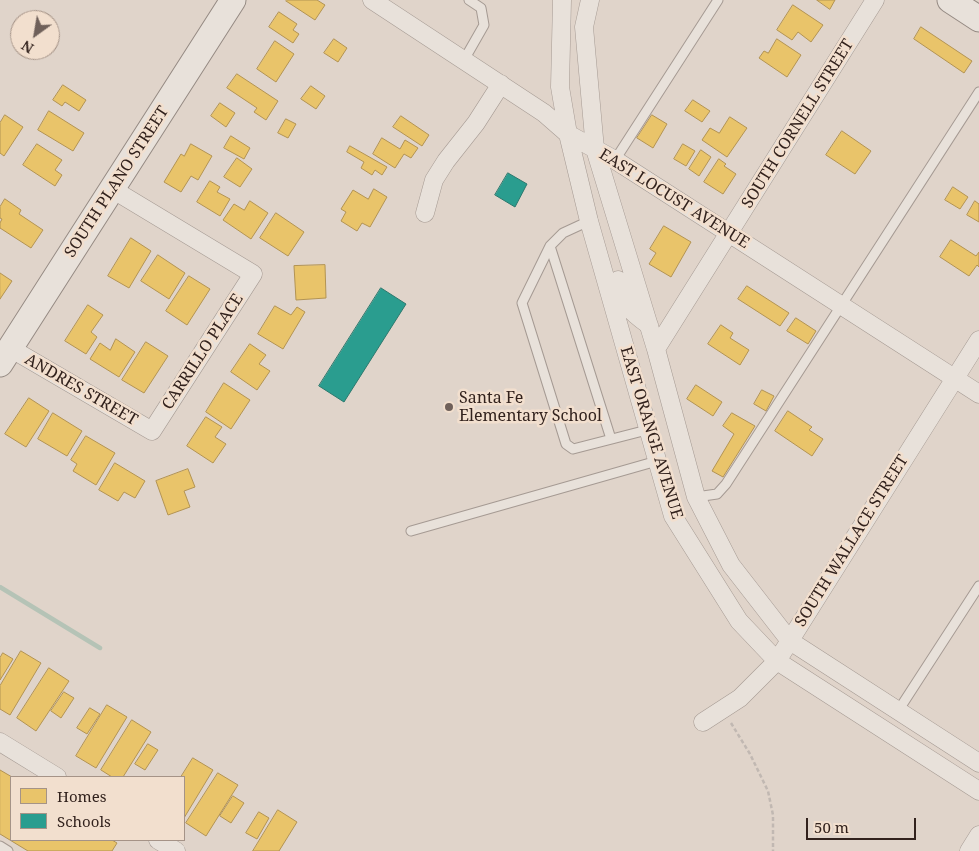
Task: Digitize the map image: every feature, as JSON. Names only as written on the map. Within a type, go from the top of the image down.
[{"type":"main road","name":"SOUTH PLANO STREET","points":[[5,356],[233,0]]},
{"type":"main road","points":[[950,0],[979,19]]},
{"type":"street","name":"EAST LOCUST AVENUE","points":[[372,0],[544,113],[568,134],[615,160],[979,394]]},
{"type":"street","name":"EAST ORANGE AVENUE","points":[[562,0],[560,87],[568,134],[589,221],[673,516],[739,621],[777,661],[979,791]]},
{"type":"street","name":"EAST ORANGE AVENUE","points":[[590,0],[584,27],[595,149],[656,349],[696,496],[731,565],[790,641],[979,763]]},
{"type":"street","name":"SOUTH CORNELL STREET","points":[[656,349],[875,0]]},
{"type":"street","points":[[424,213],[434,180],[446,161],[476,123],[501,84]]},
{"type":"street","name":"CARRILLO PLACE","points":[[112,189],[253,274],[152,431]]},
{"type":"street","points":[[589,221],[598,225],[604,234],[624,301],[632,314],[648,325]]},
{"type":"street","name":"SOUTH WALLACE STREET","points":[[703,722],[740,698],[777,661],[979,340]]},
{"type":"street","name":"ANDRES STREET","points":[[5,356],[152,431]]},
{"type":"street","points":[[0,742],[55,776]]},
{"type":"street","points":[[969,851],[979,835]]},
{"type":"street","points":[[160,841],[176,851]]},
{"type":"lane","points":[[464,60],[484,25],[481,8],[469,0]]},
{"type":"lane","points":[[615,160],[718,0]]},
{"type":"lane","points":[[696,496],[717,494],[726,484],[979,92]]},
{"type":"lane","points":[[589,221],[563,234],[550,246],[522,303],[566,444],[573,449],[648,430]]},
{"type":"lane","points":[[550,246],[611,439]]},
{"type":"lane","points":[[410,531],[657,461]]},
{"type":"lane","points":[[898,711],[979,586]]},
{"type":"lane","points":[[0,846],[8,851]]},
{"type":"path","points":[[734,729],[750,754],[768,791],[773,815],[773,851]]},
{"type":"building: Homes","points":[[287,0],[317,0],[325,5],[315,20]]},
{"type":"building: Homes","points":[[817,0],[835,0],[830,9]]},
{"type":"building: Homes","points":[[793,5],[823,25],[811,42],[798,32],[792,40],[777,30]]},
{"type":"building: Homes","points":[[279,12],[297,24],[293,30],[299,34],[293,43],[269,27]]},
{"type":"building: Homes","points":[[921,27],[972,61],[964,73],[914,39]]},
{"type":"building: Homes","points":[[334,39],[347,48],[338,62],[324,53]]},
{"type":"building: Homes","points":[[777,39],[801,55],[787,77],[759,58],[764,51],[768,53]]},
{"type":"building: Homes","points":[[275,41],[294,54],[276,82],[257,69]]},
{"type":"building: Homes","points":[[237,74],[278,101],[266,120],[254,112],[257,108],[227,88]]},
{"type":"building: Homes","points":[[63,85],[86,100],[79,111],[65,102],[62,106],[53,100]]},
{"type":"building: Homes","points":[[311,86],[325,96],[316,109],[301,99]]},
{"type":"building: Homes","points":[[693,100],[710,111],[702,122],[685,111]]},
{"type":"building: Homes","points":[[220,103],[235,113],[226,127],[211,116]]},
{"type":"building: Homes","points":[[49,111],[84,133],[73,151],[38,130]]},
{"type":"building: Homes","points":[[5,115],[23,127],[4,156],[0,153],[0,123]]},
{"type":"building: Homes","points":[[652,115],[667,124],[653,148],[637,138]]},
{"type":"building: Homes","points":[[401,116],[429,135],[422,146],[393,127]]},
{"type":"building: Homes","points":[[730,117],[747,128],[727,157],[702,140],[710,128],[719,133]]},
{"type":"building: Homes","points":[[286,119],[296,124],[288,138],[278,133]]},
{"type":"building: Homes","points":[[842,131],[871,151],[855,174],[826,155]]},
{"type":"building: Homes","points":[[231,136],[250,148],[244,159],[224,148]]},
{"type":"building: Homes","points":[[382,138],[400,149],[405,140],[418,148],[411,158],[404,154],[395,168],[373,154]]},
{"type":"building: Homes","points":[[37,144],[62,160],[55,170],[62,175],[55,186],[23,165]]},
{"type":"building: Homes","points":[[191,144],[212,156],[198,180],[191,176],[181,192],[164,182],[181,154],[184,156]]},
{"type":"building: Homes","points":[[683,144],[695,151],[686,166],[674,159]]},
{"type":"building: Homes","points":[[350,146],[387,167],[382,175],[375,170],[372,175],[361,168],[364,162],[347,152]]},
{"type":"building: Homes","points":[[701,150],[711,157],[699,176],[689,169]]},
{"type":"building: Homes","points":[[237,158],[252,169],[240,187],[224,177]]},
{"type":"building: Homes","points":[[719,159],[726,164],[724,166],[736,174],[723,194],[704,182]]},
{"type":"building: Homes","points":[[210,181],[220,187],[217,192],[230,199],[220,216],[197,202]]},
{"type":"building: Homes","points":[[953,187],[968,197],[960,209],[945,200]]},
{"type":"building: Homes","points":[[374,189],[387,197],[370,227],[362,223],[357,231],[341,221],[346,212],[341,209],[353,190],[368,199]]},
{"type":"building: Homes","points":[[5,199],[21,210],[19,214],[43,230],[31,248],[0,228],[2,219],[0,218],[0,207]]},
{"type":"building: Homes","points":[[250,201],[268,213],[251,239],[223,220],[234,204],[244,210]]},
{"type":"building: Homes","points":[[975,201],[979,204],[979,222],[967,215]]},
{"type":"building: Homes","points":[[276,213],[304,232],[288,256],[260,238]]},
{"type":"building: Homes","points":[[664,226],[691,242],[671,277],[649,264],[656,253],[650,249]]},
{"type":"building: Homes","points":[[131,238],[151,251],[129,288],[108,276]]},
{"type":"building: Homes","points":[[951,240],[976,256],[979,252],[979,267],[977,265],[969,276],[940,257]]},
{"type":"building: Homes","points":[[158,255],[185,273],[169,299],[141,281]]},
{"type":"building: Homes","points":[[325,265],[326,298],[296,300],[294,266]]},
{"type":"building: Homes","points":[[0,273],[12,281],[0,299]]},
{"type":"building: Homes","points":[[189,276],[210,289],[187,325],[166,311]]},
{"type":"building: Homes","points":[[747,286],[789,313],[780,326],[738,299]]},
{"type":"building: Homes","points":[[88,305],[103,315],[91,332],[97,337],[86,354],[65,341]]},
{"type":"building: Homes","points":[[275,306],[291,315],[297,307],[305,312],[283,349],[258,334]]},
{"type":"building: Homes","points":[[796,318],[816,331],[808,344],[787,331]]},
{"type":"building: Homes","points":[[721,325],[733,333],[730,338],[749,350],[740,365],[708,344]]},
{"type":"building: Homes","points":[[116,339],[135,352],[119,377],[90,359],[100,343],[110,350]]},
{"type":"building: Homes","points":[[146,342],[168,356],[144,393],[122,380]]},
{"type":"building: Homes","points":[[250,344],[266,355],[259,364],[270,371],[257,390],[231,372]]},
{"type":"building: Homes","points":[[224,383],[250,400],[231,429],[206,412]]},
{"type":"building: Homes","points":[[696,385],[722,402],[713,416],[687,399]]},
{"type":"building: Homes","points":[[762,390],[774,396],[766,411],[754,404]]},
{"type":"building: Homes","points":[[29,398],[49,411],[26,447],[5,434]]},
{"type":"building: Homes","points":[[788,411],[812,427],[809,430],[823,439],[812,456],[775,431]]},
{"type":"building: Homes","points":[[53,413],[82,431],[67,456],[38,439]]},
{"type":"building: Homes","points":[[732,413],[755,426],[723,477],[712,471],[734,434],[723,426]]},
{"type":"building: Homes","points":[[206,417],[222,427],[215,437],[226,444],[213,463],[187,446]]},
{"type":"building: Homes","points":[[86,436],[115,453],[96,485],[73,471],[77,464],[71,460]]},
{"type":"building: Homes","points":[[115,463],[145,481],[135,498],[124,492],[118,501],[99,490]]},
{"type":"building: Homes","points":[[188,469],[195,487],[184,491],[190,507],[168,515],[156,481]]},
{"type":"building: Homes","points":[[21,651],[41,663],[10,715],[0,709],[0,686]]},
{"type":"building: Homes","points":[[3,653],[13,659],[0,680],[0,658]]},
{"type":"building: Homes","points":[[49,668],[69,681],[36,731],[17,718]]},
{"type":"building: Homes","points":[[64,692],[74,698],[61,718],[51,711]]},
{"type":"building: Homes","points":[[107,705],[127,717],[96,768],[76,756]]},
{"type":"building: Homes","points":[[90,708],[100,714],[87,734],[77,728]]},
{"type":"building: Homes","points":[[132,720],[151,732],[124,776],[110,776],[101,770]]},
{"type":"building: Homes","points":[[148,744],[158,750],[145,770],[135,764]]},
{"type":"building: Homes","points":[[193,758],[213,770],[185,816],[185,776],[182,776]]},
{"type":"building: Homes","points":[[0,770],[10,776],[10,840],[0,834]]},
{"type":"building: Homes","points":[[218,773],[238,785],[206,836],[186,823]]},
{"type":"building: Homes","points":[[233,796],[244,803],[231,823],[220,816]]},
{"type":"building: Homes","points":[[278,810],[297,822],[279,851],[253,851]]},
{"type":"building: Homes","points":[[259,812],[269,818],[257,839],[246,833]]},
{"type":"building: Homes","points":[[12,841],[114,841],[117,843],[112,851],[28,851]]},
{"type":"building: Schools","points":[[508,173],[527,184],[515,207],[495,195]]},
{"type":"building: Schools","points":[[381,288],[406,304],[344,402],[319,386]]},
{"type":"waterway","points":[[0,587],[100,648]]},
{"type":"place","name":"Santa Fe Elementary School","points":[[449,407]]}]
